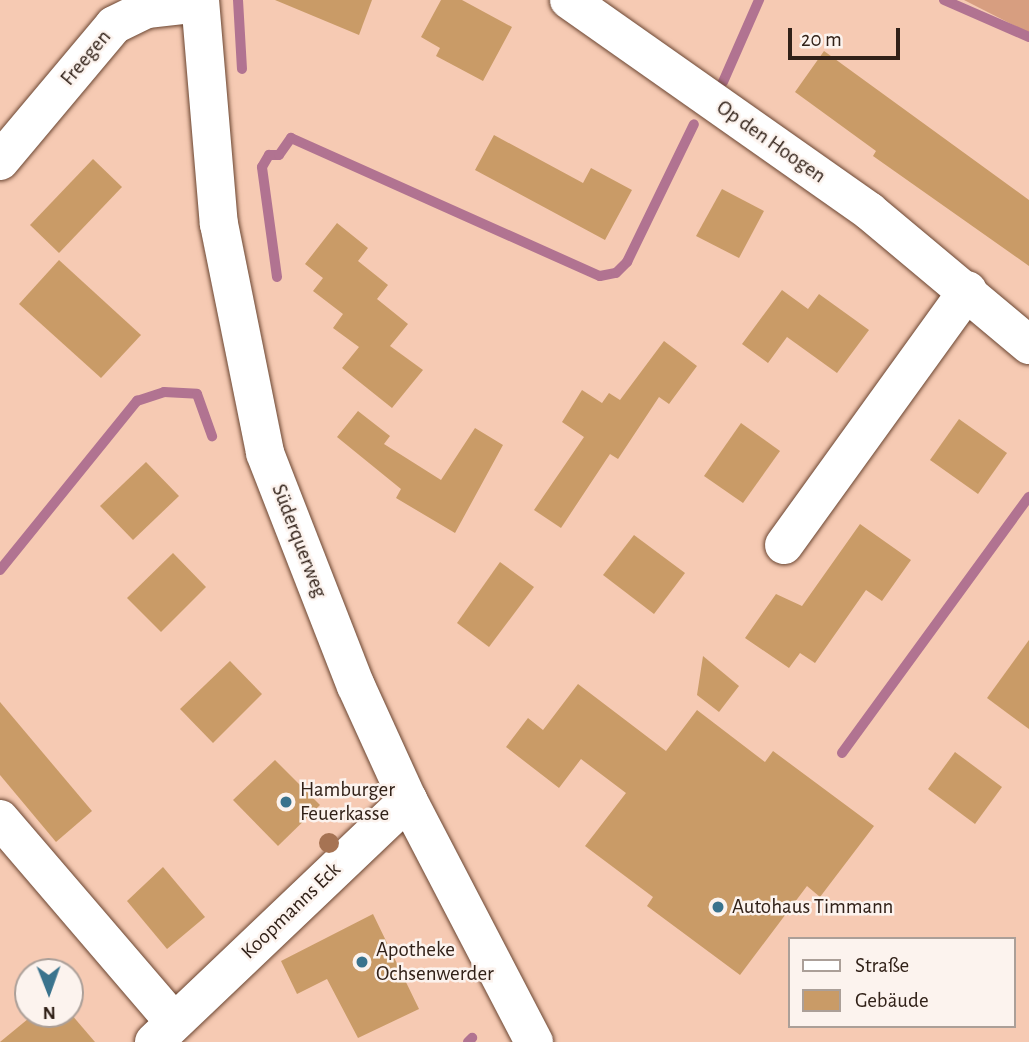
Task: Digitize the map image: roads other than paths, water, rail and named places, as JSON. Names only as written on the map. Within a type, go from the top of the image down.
[{"type":"street","name":"Op den Hoogen","points":[[569,0],[869,211],[968,290],[1029,345]]},
{"type":"street","name":"Freegen","points":[[0,161],[114,25],[147,9],[200,1]]},
{"type":"street","name":"Süderquerweg","points":[[200,1],[219,224],[265,453],[356,686],[408,800],[534,1042]]},
{"type":"street","points":[[784,545],[968,290]]},
{"type":"street","name":"Koopmanns Eck","points":[[0,819],[164,1032],[408,800]]},
{"type":"waterway","points":[[238,0],[242,69]]},
{"type":"waterway","points":[[723,82],[759,0]]},
{"type":"waterway","points":[[944,0],[1029,37]]},
{"type":"waterway","points":[[277,277],[262,167],[269,155],[279,155],[291,138],[600,276],[616,273],[627,262],[694,124]]},
{"type":"waterway","points":[[0,570],[137,401],[164,392],[197,394],[212,436]]},
{"type":"waterway","points":[[842,753],[1029,497]]},
{"type":"waterway","points":[[468,1042],[472,1038]]},
{"type":"place","name":"Hamburger Feuerkasse","points":[[286,802]]},
{"type":"place","name":"Autohaus Timmann","points":[[718,907]]},
{"type":"place","name":"Apotheke Ochsenwerder","points":[[362,962]]}]
